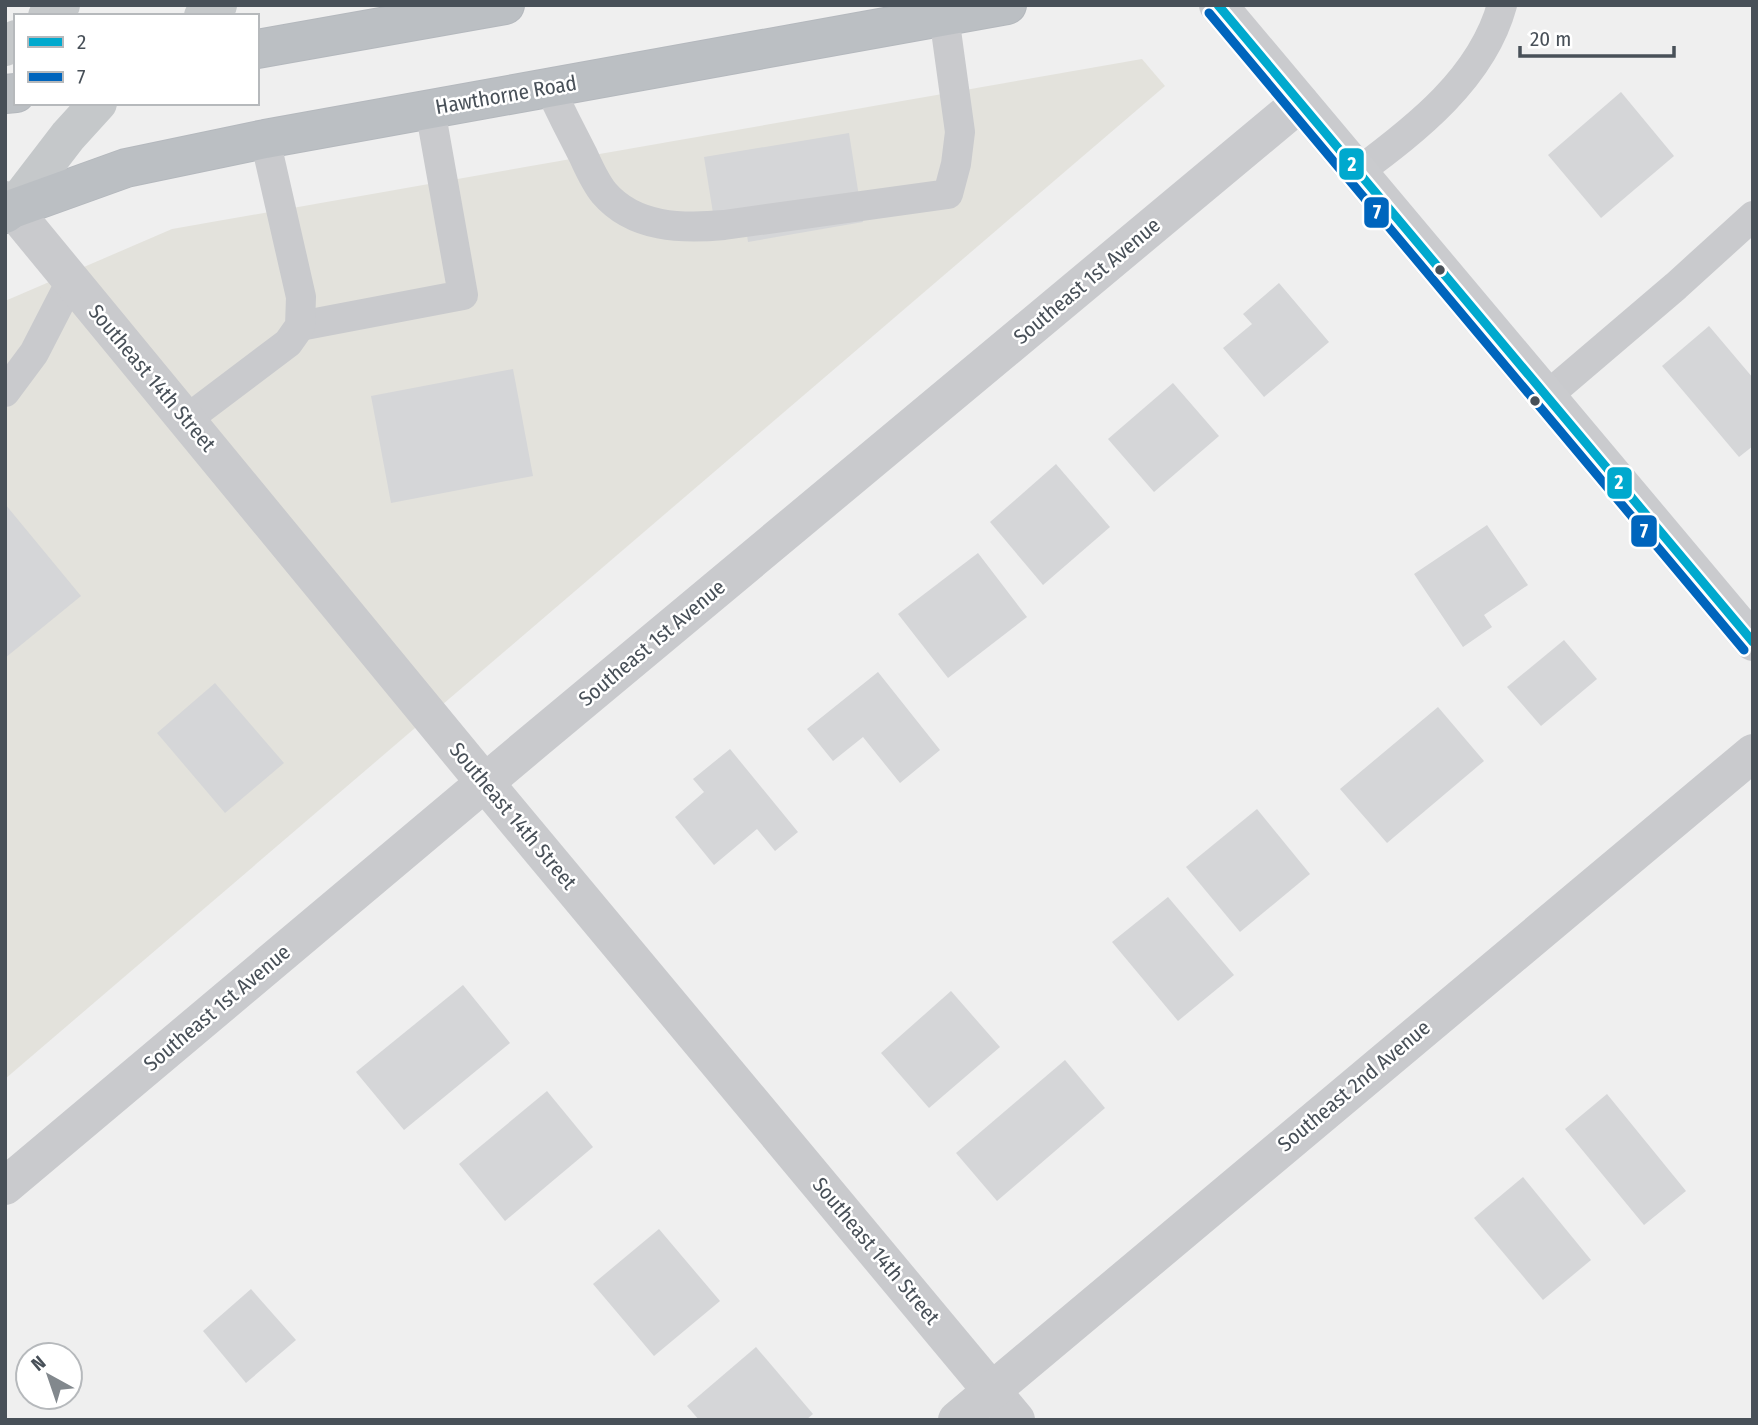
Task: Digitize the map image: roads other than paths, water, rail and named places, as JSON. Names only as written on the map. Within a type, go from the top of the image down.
[{"type":"highway","points":[[259,49],[505,5]]},
{"type":"highway","name":"Hawthorne Road","points":[[8,208],[126,168],[265,139],[1007,5]]},
{"type":"main road","points":[[8,208],[95,105]]},
{"type":"street","points":[[1218,5],[1753,642]]},
{"type":"street","name":"Southeast 1st Avenue","points":[[5,1186],[1300,103]]},
{"type":"street","name":"Southeast 14th Street","points":[[8,208],[1016,1420]]},
{"type":"street","name":"Southeast 2nd Avenue","points":[[957,1420],[1753,752]]},
{"type":"lane","points":[[1358,172],[1409,134],[1443,102],[1494,32],[1502,5]]},
{"type":"lane","points":[[549,87],[603,192],[619,207],[640,218],[668,226],[695,228],[724,225],[948,194],[956,164],[960,132],[944,16]]},
{"type":"lane","points":[[300,326],[463,295],[430,109]]},
{"type":"lane","points":[[186,420],[288,343],[300,326],[301,297],[265,139]]},
{"type":"lane","points":[[1547,396],[1753,216]]},
{"type":"lane","points":[[5,392],[34,353],[71,281]]}]
